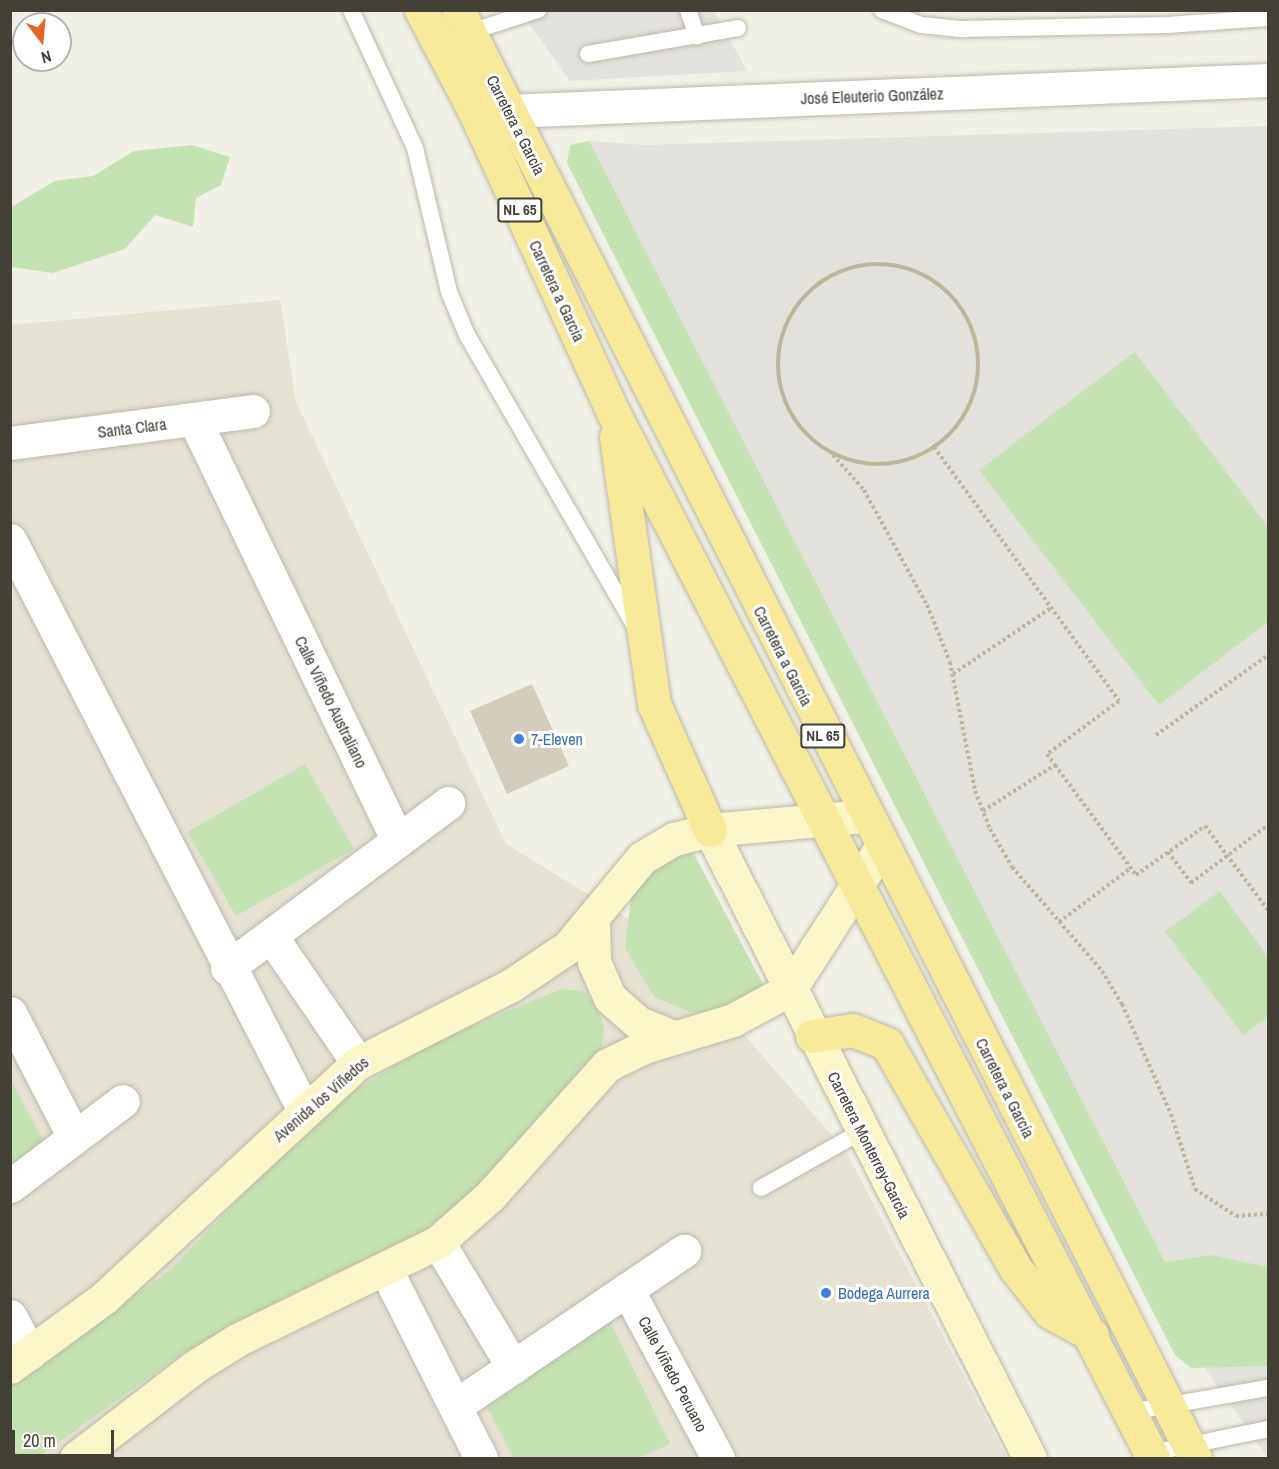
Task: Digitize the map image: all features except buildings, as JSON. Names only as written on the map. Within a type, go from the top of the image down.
[{"type":"main road","name":"Carretera a Garcia","points":[[421,10],[475,112],[613,412]]},
{"type":"main road","name":"Carretera a García","points":[[464,21],[881,848],[1192,1452]]},
{"type":"main road","points":[[613,412],[644,641],[663,733],[710,830]]},
{"type":"main road","name":"NL 65","points":[[613,412],[855,889],[1092,1335],[1152,1456]]},
{"type":"main road","points":[[812,1036],[853,1030],[887,1044],[1016,1269],[1050,1312],[1092,1335]]},
{"type":"street","name":"José Eleuterio González","points":[[475,112],[1269,80]]},
{"type":"street","name":"Santa Clara","points":[[10,443],[195,421],[253,411]]},
{"type":"street","name":"Calle Viñedo Australiano","points":[[195,421],[398,841]]},
{"type":"street","points":[[10,540],[227,968],[304,1110]]},
{"type":"street","points":[[227,968],[448,803]]},
{"type":"street","name":"Avenida los Viñedos","points":[[20,1360],[120,1284],[304,1110],[358,1063],[538,969],[593,920],[642,858],[674,839],[710,830],[865,816]]},
{"type":"street","name":"Carretera Monterrey-García","points":[[710,830],[812,1036],[1030,1458]]},
{"type":"street","points":[[76,1458],[194,1366],[237,1340],[386,1270],[438,1242],[490,1196],[607,1065],[674,1037],[733,1020],[789,989],[881,848]]},
{"type":"street","points":[[593,920],[594,962],[610,998],[639,1023],[674,1037]]},
{"type":"street","points":[[271,936],[358,1063]]},
{"type":"street","points":[[10,1013],[74,1137]]},
{"type":"street","points":[[10,1186],[123,1101]]},
{"type":"street","points":[[438,1242],[513,1367]]},
{"type":"street","points":[[455,1406],[684,1251]]},
{"type":"street","points":[[386,1270],[481,1458]]},
{"type":"street","name":"Calle Viñedo Peruano","points":[[627,1289],[718,1458]]},
{"type":"street","points":[[10,1316],[20,1360]]},
{"type":"lane","points":[[351,10],[415,148],[449,292],[468,335],[644,641]]},
{"type":"lane","points":[[438,42],[464,21],[538,10]]},
{"type":"lane","points":[[688,10],[697,36]]},
{"type":"lane","points":[[882,10],[921,25],[960,29],[1170,18],[1269,18]]},
{"type":"lane","points":[[588,54],[738,28]]},
{"type":"lane","points":[[761,1188],[862,1131]]},
{"type":"lane","points":[[1130,1412],[1269,1388]]},
{"type":"lane","points":[[1152,1456],[1192,1452],[1269,1429]]},
{"type":"path","points":[[833,455],[885,465],[934,447],[954,430],[977,383],[973,331],[961,308],[929,278],[897,265],[870,264],[821,281],[787,320],[778,345],[780,388],[794,421],[833,455],[894,538],[953,674],[983,811],[1012,867],[1102,971],[1136,1030],[1195,1189],[1236,1215],[1269,1214]]},
{"type":"path","points":[[934,447],[1119,701],[1047,754],[1136,876],[1205,826],[1269,910]]},
{"type":"path","points":[[953,674],[1051,608]]},
{"type":"path","points":[[1156,735],[1269,655]]},
{"type":"path","points":[[983,811],[1055,765]]},
{"type":"path","points":[[1168,852],[1191,883],[1269,825]]},
{"type":"path","points":[[1059,922],[1131,868]]},
{"type":"shaded area","points":[[520,11],[714,11],[747,71],[570,81]]},
{"type":"shaded area","points":[[1268,126],[1268,1458],[1182,1336],[589,141],[644,145]]},
{"type":"shaded area","points":[[280,300],[296,402],[506,844],[660,938],[847,1153],[1007,1458],[11,1458],[11,325]]},
{"type":"green space","points":[[589,141],[1165,1262],[1210,1255],[1268,1267],[1268,1366],[1191,1368],[1175,1355],[567,163],[570,145]]},
{"type":"green space","points":[[192,145],[230,157],[221,185],[196,198],[193,227],[155,215],[125,249],[53,273],[11,267],[11,207],[55,181],[93,176],[134,151]]},
{"type":"green space","points":[[1135,352],[1268,527],[1268,622],[1159,705],[979,470]]},
{"type":"green space","points":[[305,764],[354,849],[236,916],[187,832]]},
{"type":"green space","points":[[693,852],[766,990],[717,1012],[690,1012],[654,997],[625,948],[631,897],[651,865]]},
{"type":"green space","points":[[1220,891],[1268,957],[1268,1017],[1243,1035],[1165,932]]},
{"type":"green space","points":[[561,989],[584,991],[598,1009],[604,1028],[602,1046],[474,1191],[407,1244],[183,1353],[37,1458],[11,1458],[10,1385],[170,1270],[291,1145],[355,1090],[430,1044]]},
{"type":"green space","points":[[10,1078],[46,1146],[10,1171]]},
{"type":"green space","points":[[610,1321],[670,1444],[639,1458],[513,1458],[482,1397]]},
{"type":"place","name":"7-Eleven","points":[[519,739]]},
{"type":"place","name":"Bodega Aurrera","points":[[826,1293]]}]
